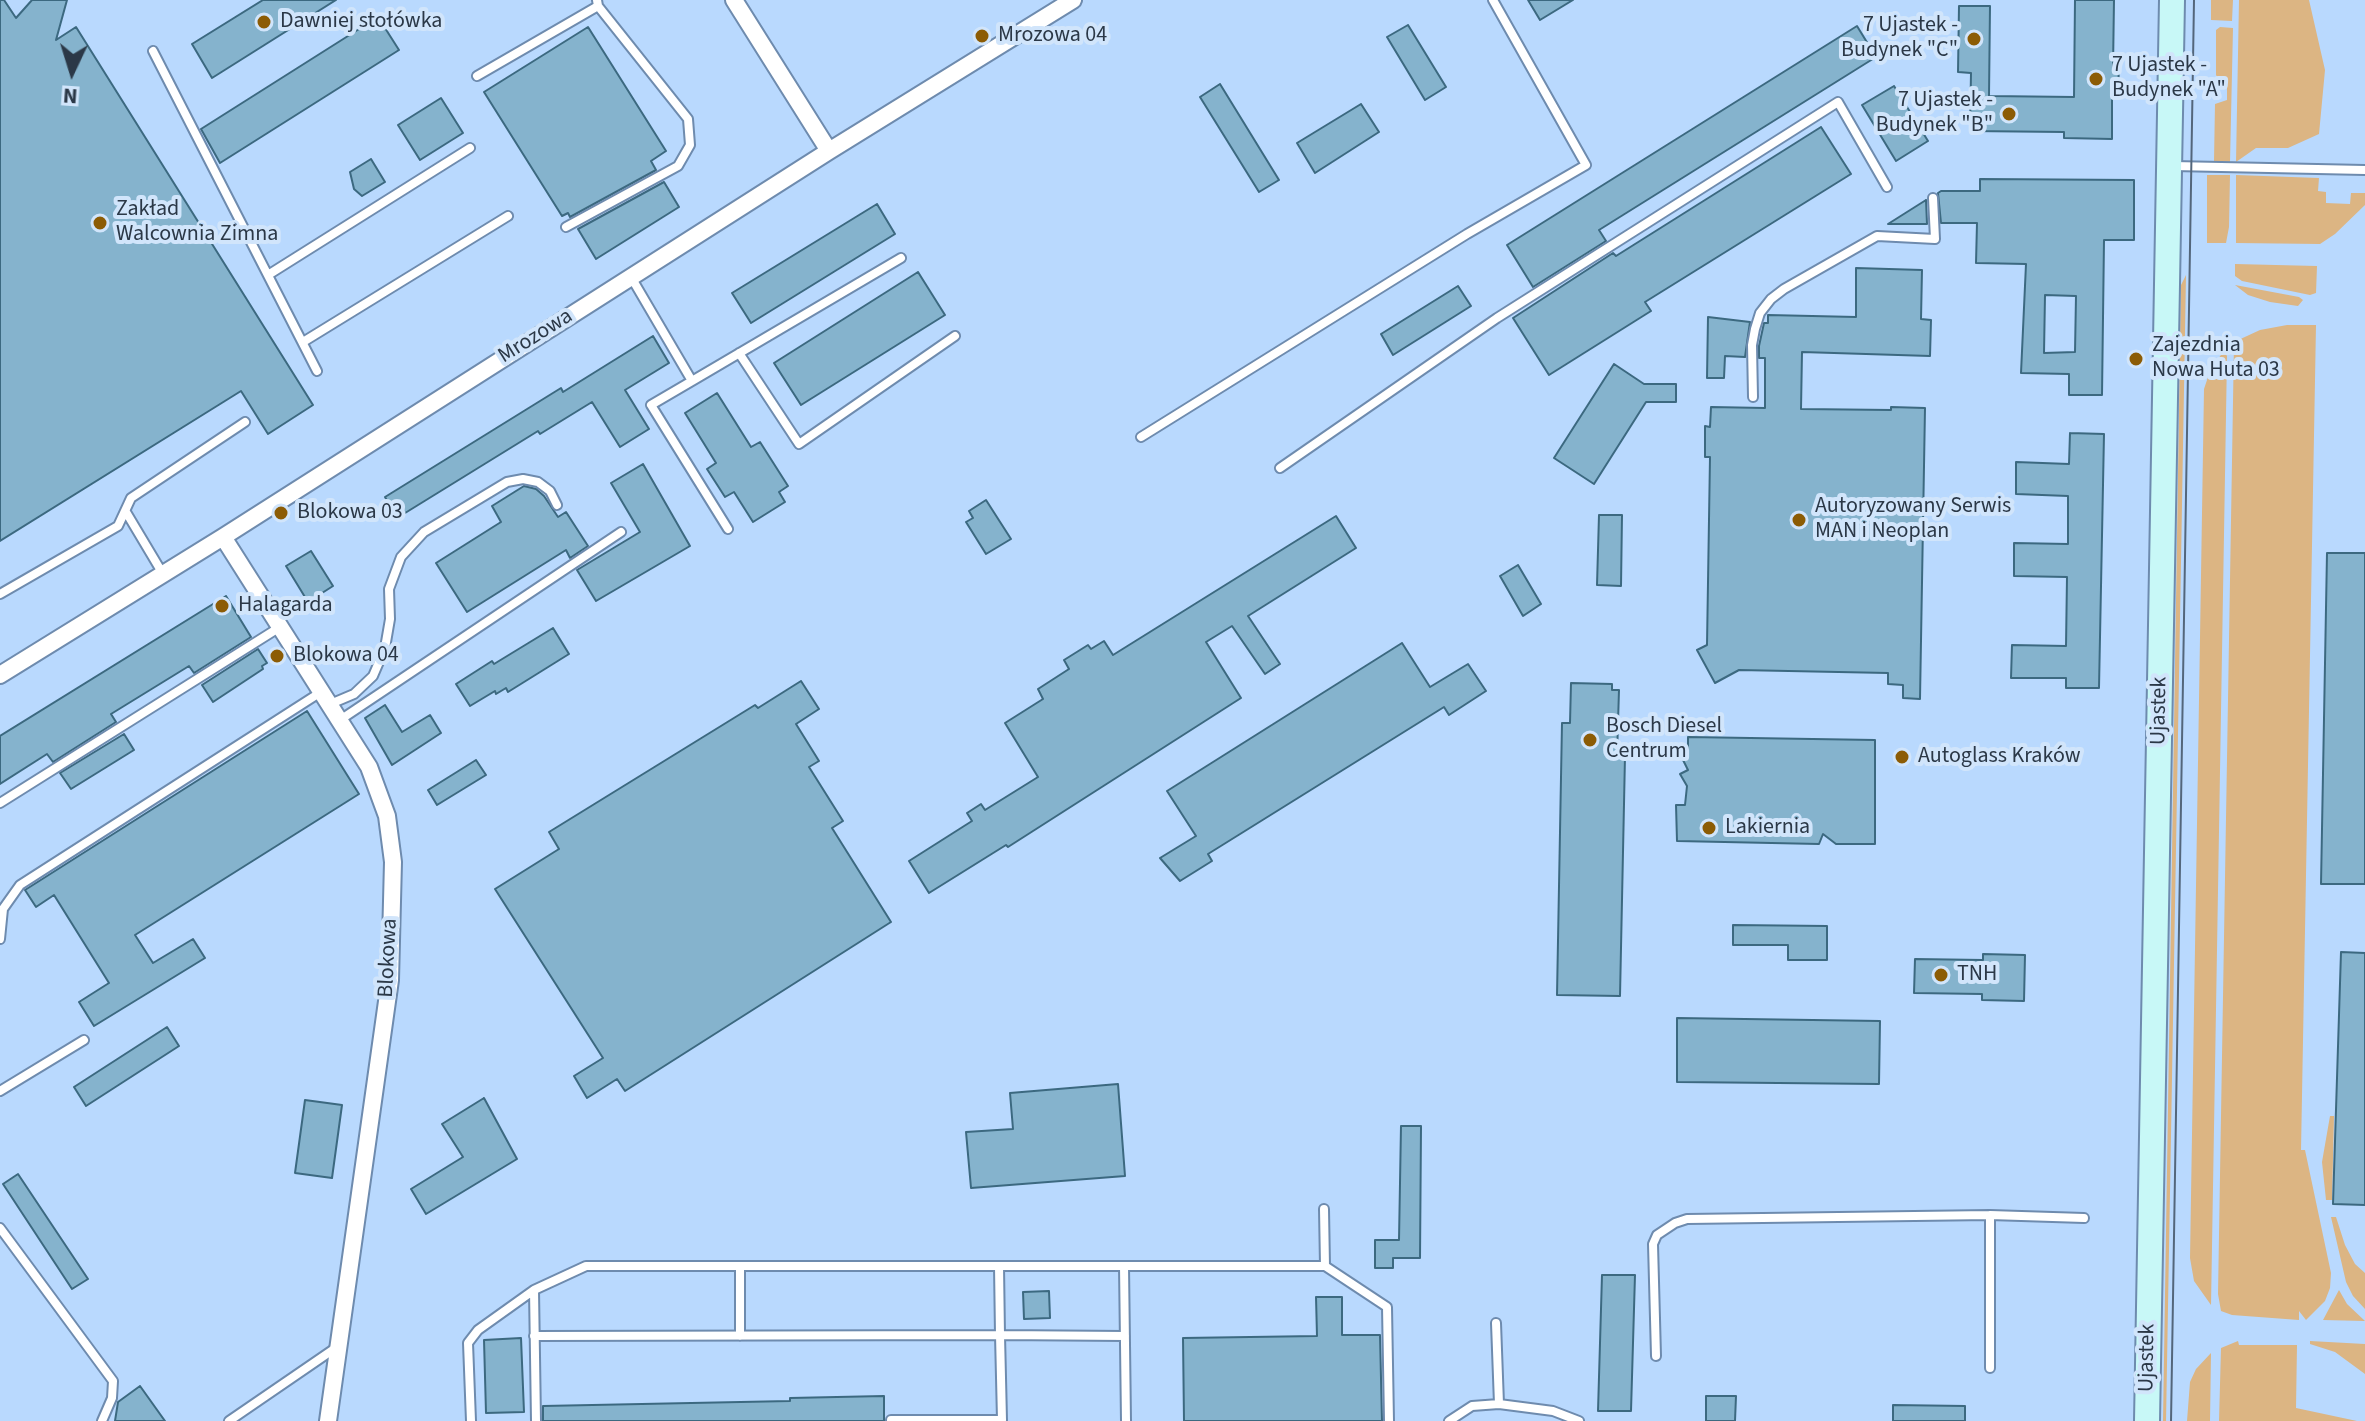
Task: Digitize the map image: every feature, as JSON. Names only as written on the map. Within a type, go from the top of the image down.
[{"type":"street","points":[[734,0],[829,151]]},
{"type":"street","name":"Mrozowa","points":[[0,675],[1073,0]]},
{"type":"street","name":"Ujastek","points":[[2147,1421],[2172,0]]},
{"type":"street","name":"Blokowa","points":[[223,537],[369,767],[387,816],[393,862],[390,980],[328,1421]]},
{"type":"lane","points":[[1141,437],[1467,234],[1586,165],[1493,0]]},
{"type":"lane","points":[[477,76],[598,3],[688,119],[690,145],[678,166],[566,227]]},
{"type":"lane","points":[[153,51],[317,371]]},
{"type":"lane","points":[[1280,468],[1497,318],[1838,102],[1887,187]]},
{"type":"lane","points":[[268,275],[470,148]]},
{"type":"lane","points":[[2169,165],[2365,170]]},
{"type":"lane","points":[[1753,397],[1752,345],[1760,313],[1771,299],[1877,236],[1935,239],[1933,198]]},
{"type":"lane","points":[[303,342],[508,216]]},
{"type":"lane","points":[[728,529],[651,405],[901,258]]},
{"type":"lane","points":[[631,277],[692,381]]},
{"type":"lane","points":[[739,353],[799,444],[955,336]]},
{"type":"lane","points":[[0,594],[118,526],[131,498],[245,422]]},
{"type":"lane","points":[[0,939],[3,909],[20,885],[324,698],[354,694],[373,676],[385,648],[390,619],[389,589],[401,557],[424,532],[507,482],[523,479],[538,482],[550,491],[557,505]]},
{"type":"lane","points":[[126,512],[163,574]]},
{"type":"lane","points":[[339,721],[621,532]]},
{"type":"lane","points":[[0,803],[280,627]]},
{"type":"lane","points":[[0,1091],[84,1040]]},
{"type":"lane","points":[[1324,1209],[1325,1266]]},
{"type":"lane","points":[[1990,1215],[1990,1368]]},
{"type":"lane","points":[[1656,1356],[1653,1244],[1657,1235],[1687,1219],[1990,1215],[2084,1218]]},
{"type":"lane","points":[[0,1228],[113,1381],[112,1398],[102,1421]]},
{"type":"lane","points":[[471,1421],[468,1343],[478,1330],[534,1290],[586,1266],[1325,1266],[1387,1307],[1389,1421]]},
{"type":"lane","points":[[740,1266],[740,1336]]},
{"type":"lane","points":[[891,1420],[1002,1420],[999,1266]]},
{"type":"lane","points":[[1124,1266],[1126,1421]]},
{"type":"lane","points":[[534,1290],[536,1421]]},
{"type":"lane","points":[[1496,1323],[1499,1404]]},
{"type":"lane","points":[[534,1336],[1125,1336]]},
{"type":"lane","points":[[229,1421],[338,1347]]},
{"type":"lane","points":[[1449,1421],[1472,1406],[1499,1404],[1553,1411],[1579,1421]]},
{"type":"shaded area","points":[[2211,0],[2233,0],[2232,21],[2211,20]]},
{"type":"shaded area","points":[[2239,0],[2309,0],[2325,70],[2319,134],[2288,148],[2256,148],[2236,162]]},
{"type":"shaded area","points":[[2220,27],[2233,28],[2230,162],[2214,161],[2215,104],[2227,100],[2227,80],[2219,80],[2216,75],[2216,30]]},
{"type":"shaded area","points":[[2207,175],[2230,175],[2226,243],[2207,243]]},
{"type":"shaded area","points":[[2236,175],[2319,178],[2318,191],[2326,192],[2326,203],[2350,204],[2351,193],[2365,193],[2365,205],[2320,244],[2236,243]]},
{"type":"shaded area","points":[[2235,264],[2317,266],[2316,293],[2310,295],[2242,281],[2235,276]]},
{"type":"shaded area","points":[[2186,275],[2166,1421],[2163,1421],[2181,285]]},
{"type":"shaded area","points":[[2235,285],[2303,300],[2298,306],[2270,302],[2248,295]]},
{"type":"shaded area","points":[[2287,325],[2316,325],[2301,1150],[2305,1150],[2331,1273],[2325,1301],[2306,1320],[2299,1311],[2299,1320],[2232,1315],[2221,1311],[2218,1294],[2234,342],[2260,330]]},
{"type":"shaded area","points":[[2224,351],[2227,356],[2211,1305],[2194,1281],[2190,1258],[2204,389],[2211,368]]},
{"type":"shaded area","points":[[2330,1116],[2334,1116],[2332,1200],[2326,1200],[2322,1162]]},
{"type":"shaded area","points":[[2331,1217],[2336,1217],[2345,1245],[2355,1264],[2365,1273],[2365,1309],[2346,1282]]},
{"type":"shaded area","points":[[2339,1290],[2347,1304],[2365,1321],[2323,1320]]},
{"type":"shaded area","points":[[2238,1341],[2239,1345],[2297,1345],[2296,1408],[2357,1421],[2219,1421],[2221,1348]]},
{"type":"shaded area","points":[[2310,1341],[2365,1344],[2365,1374],[2335,1352],[2310,1344]]},
{"type":"shaded area","points":[[2211,1353],[2210,1421],[2187,1421],[2190,1382],[2196,1369]]},
{"type":"building","name":"Zakład Walcownia Zimna","points":[[0,0],[4,0],[16,18],[32,0],[67,0],[56,40],[76,27],[313,405],[268,434],[241,391],[0,541]]},
{"type":"building","name":"Dawniej stołówka","points":[[263,0],[336,0],[212,78],[192,44]]},
{"type":"building","points":[[1528,0],[1573,0],[1540,20]]},
{"type":"building","points":[[2075,0],[2114,0],[2113,68],[2119,68],[2118,89],[2112,89],[2112,139],[2064,138],[2064,132],[1970,131],[1971,73],[1958,72],[1959,6],[1990,6],[1989,96],[2074,97]]},
{"type":"building","points":[[378,17],[399,50],[220,163],[201,129]]},
{"type":"building","points":[[1408,25],[1446,87],[1425,100],[1387,37]]},
{"type":"building","points":[[1857,26],[1876,57],[1599,230],[1606,241],[1533,287],[1507,245]]},
{"type":"building","points":[[588,27],[666,151],[651,161],[656,170],[570,217],[568,213],[562,216],[484,92]]},
{"type":"building","points":[[1220,84],[1279,180],[1259,192],[1200,97]]},
{"type":"building","points":[[1894,86],[1928,141],[1896,161],[1862,105]]},
{"type":"building","points":[[441,98],[463,133],[420,160],[398,125]]},
{"type":"building","points":[[1361,104],[1379,132],[1315,173],[1297,143]]},
{"type":"building","points":[[1821,127],[1851,174],[1645,302],[1651,311],[1549,375],[1513,318],[1613,253],[1616,256]]},
{"type":"building","points":[[371,159],[385,182],[362,196],[354,189],[350,172]]},
{"type":"building","points":[[1980,179],[2134,180],[2134,240],[2104,240],[2102,395],[2069,395],[2069,374],[2021,373],[2026,264],[1976,263],[1977,223],[1941,223],[1938,193],[1980,191]],"holes":[[[2045,295],[2076,296],[2075,352],[2044,353]]]},
{"type":"building","points":[[664,182],[679,207],[596,259],[578,229]]},
{"type":"building","points":[[1926,200],[1927,224],[1888,224]]},
{"type":"building","points":[[877,204],[895,234],[751,323],[732,293]]},
{"type":"building","name":"Autoryzowany Serwis MAN i Neoplan","points":[[1856,268],[1922,270],[1921,319],[1931,320],[1930,356],[1802,352],[1801,409],[1925,408],[1920,699],[1903,698],[1903,685],[1888,684],[1888,673],[1739,670],[1715,683],[1697,650],[1707,645],[1710,457],[1705,457],[1705,426],[1710,427],[1711,407],[1765,408],[1765,358],[1759,358],[1759,346],[1768,315],[1856,317]]},
{"type":"building","points":[[918,272],[945,315],[801,405],[774,363]]},
{"type":"building","points":[[1458,286],[1471,306],[1393,355],[1381,334]]},
{"type":"building","points":[[1708,317],[1750,322],[1745,357],[1725,356],[1724,378],[1707,378]]},
{"type":"building","points":[[653,336],[669,363],[625,390],[649,429],[620,447],[592,402],[540,434],[538,431],[397,518],[385,497],[561,388],[563,392]]},
{"type":"building","points":[[1614,364],[1644,384],[1676,384],[1676,402],[1646,402],[1594,484],[1554,458]]},
{"type":"building","points":[[717,393],[751,447],[760,442],[788,486],[779,492],[785,502],[753,522],[734,492],[725,497],[707,469],[716,463],[685,413]]},
{"type":"building","points":[[2070,433],[2104,434],[2099,688],[2066,688],[2066,678],[2011,678],[2012,645],[2066,646],[2067,577],[2014,576],[2014,543],[2068,544],[2068,496],[2016,494],[2016,462],[2069,464]]},
{"type":"building","points":[[643,464],[690,546],[596,601],[577,570],[640,532],[611,483]]},
{"type":"building","points":[[524,486],[536,489],[544,496],[558,517],[566,512],[588,546],[570,558],[566,550],[467,612],[436,563],[501,522],[492,506]]},
{"type":"building","points":[[986,500],[1011,539],[986,554],[966,522],[973,518],[969,511]]},
{"type":"building","points":[[1599,515],[1622,515],[1621,586],[1597,585]]},
{"type":"building","points":[[1336,516],[1356,548],[1248,616],[1280,664],[1265,674],[1232,626],[1206,642],[1241,698],[1008,847],[1006,845],[929,893],[909,861],[972,821],[967,813],[981,804],[985,810],[1038,777],[1005,723],[1043,699],[1038,689],[1069,669],[1064,660],[1088,645],[1091,649],[1104,641],[1113,655]]},
{"type":"building","points":[[311,551],[333,586],[308,602],[286,566]]},
{"type":"building","points":[[2327,553],[2365,553],[2365,884],[2321,884]]},
{"type":"building","points":[[1518,565],[1541,604],[1523,616],[1500,576]]},
{"type":"building","points":[[226,596],[251,637],[194,673],[189,666],[111,714],[116,722],[53,762],[47,754],[0,784],[0,736]]},
{"type":"building","points":[[553,628],[569,654],[508,692],[506,688],[496,694],[495,691],[470,706],[456,684]]},
{"type":"building","points":[[1402,643],[1430,687],[1468,664],[1486,691],[1449,715],[1444,707],[1208,854],[1212,861],[1180,881],[1160,858],[1196,836],[1167,791]]},
{"type":"building","points":[[258,649],[267,663],[262,666],[263,669],[213,702],[202,685]]},
{"type":"building","points":[[801,681],[819,709],[796,724],[819,761],[809,767],[843,821],[832,828],[891,922],[625,1091],[617,1079],[587,1098],[574,1076],[603,1058],[495,889],[559,849],[549,832],[755,705],[758,708]]},
{"type":"building","points":[[1571,683],[1612,684],[1612,690],[1619,690],[1617,756],[1625,756],[1620,996],[1557,995],[1562,723],[1570,723]]},
{"type":"building","points":[[385,705],[402,732],[430,715],[441,733],[392,765],[365,718]]},
{"type":"building","points":[[307,711],[359,794],[135,935],[153,963],[193,939],[205,958],[94,1026],[79,1002],[109,983],[54,895],[36,907],[25,890]]},
{"type":"building","points":[[124,734],[134,750],[71,789],[60,773]]},
{"type":"building","points":[[1688,737],[1875,740],[1875,844],[1836,844],[1823,834],[1819,844],[1677,841],[1676,805],[1685,805],[1687,786],[1680,774],[1688,770],[1681,756],[1688,752]]},
{"type":"building","points":[[476,760],[486,775],[437,805],[428,790]]},
{"type":"building","points":[[1733,925],[1827,926],[1827,960],[1788,960],[1788,945],[1733,945]]},
{"type":"building","points":[[2341,952],[2365,953],[2365,1205],[2333,1204]]},
{"type":"building","points":[[1983,954],[2025,955],[2024,1001],[1982,1000],[1982,994],[1914,993],[1915,959],[1983,960]]},
{"type":"building","points":[[1677,1018],[1880,1021],[1879,1084],[1677,1082]]},
{"type":"building","points":[[167,1027],[179,1046],[86,1106],[74,1087]]},
{"type":"building","points":[[1118,1084],[1125,1176],[971,1188],[966,1132],[1013,1129],[1010,1093]]},
{"type":"building","points":[[484,1098],[517,1159],[426,1214],[411,1189],[463,1157],[442,1124]]},
{"type":"building","points":[[305,1100],[342,1105],[332,1178],[295,1173]]},
{"type":"building","points":[[1401,1126],[1421,1126],[1420,1258],[1393,1258],[1393,1268],[1375,1268],[1375,1240],[1399,1240]]},
{"type":"building","points":[[18,1174],[88,1279],[72,1289],[3,1184]]},
{"type":"building","points":[[1602,1275],[1635,1275],[1631,1411],[1598,1411]]},
{"type":"building","points":[[1049,1291],[1050,1318],[1024,1319],[1023,1292]]},
{"type":"building","points":[[1316,1297],[1342,1297],[1342,1335],[1380,1335],[1382,1421],[1184,1421],[1183,1338],[1317,1336]]},
{"type":"building","points":[[521,1338],[524,1412],[486,1413],[484,1340]]},
{"type":"building","points":[[140,1386],[165,1421],[115,1421],[118,1402]]},
{"type":"building","points":[[884,1396],[884,1421],[543,1421],[543,1406]]},
{"type":"building","points":[[1706,1396],[1736,1396],[1735,1421],[1706,1421]]},
{"type":"building","points":[[1893,1405],[1965,1406],[1965,1421],[1893,1421]]},
{"type":"tram line","points":[[2171,1421],[2194,0]]},
{"type":"place","name":"Dawniej stołówka","points":[[264,22]]},
{"type":"place","name":"Mrozowa 04","points":[[982,36]]},
{"type":"place","name":"7 Ujastek - Budynek \"C\"","points":[[1974,39]]},
{"type":"place","name":"7 Ujastek - Budynek \"A\"","points":[[2096,79]]},
{"type":"place","name":"7 Ujastek - Budynek \"B\"","points":[[2009,114]]},
{"type":"place","name":"Zakład Walcownia Zimna","points":[[100,223]]},
{"type":"place","name":"Zajezdnia Nowa Huta 03","points":[[2136,359]]},
{"type":"place","name":"Blokowa 03","points":[[281,513]]},
{"type":"place","name":"Autoryzowany Serwis MAN i Neoplan","points":[[1799,520]]},
{"type":"place","name":"Halagarda","points":[[222,606]]},
{"type":"place","name":"Blokowa 04","points":[[277,656]]},
{"type":"place","name":"Bosch Diesel Centrum","points":[[1590,740]]},
{"type":"place","name":"Autoglass Kraków","points":[[1902,757]]},
{"type":"place","name":"Lakiernia","points":[[1709,828]]},
{"type":"place","name":"TNH","points":[[1941,975]]}]
